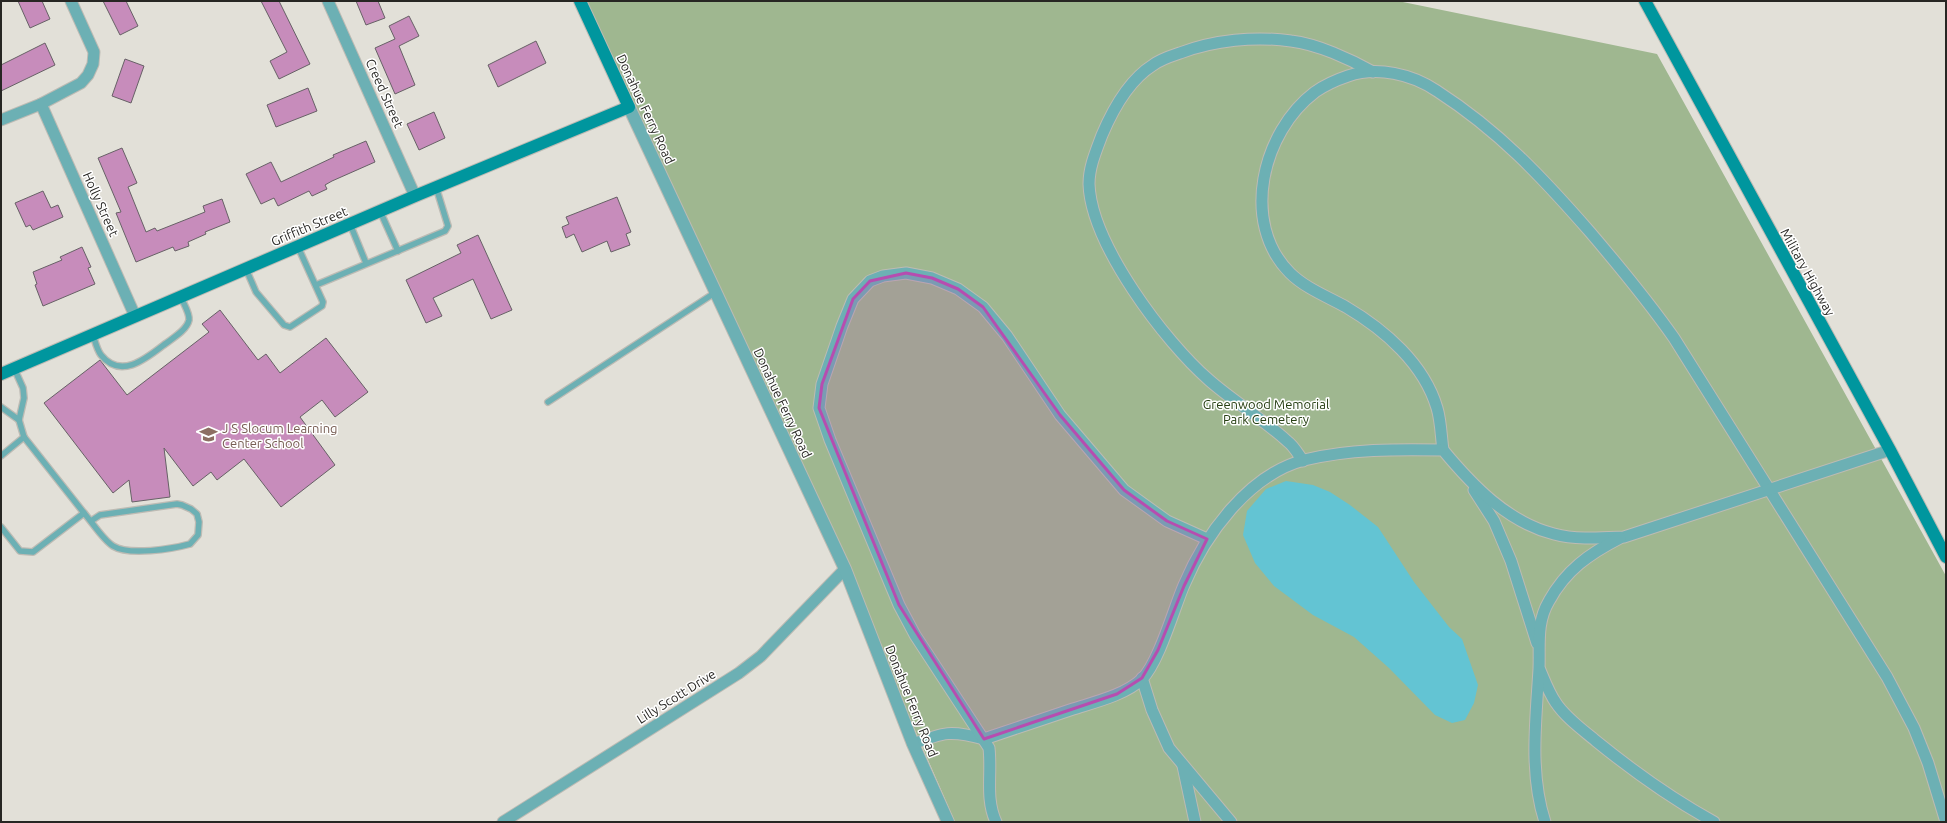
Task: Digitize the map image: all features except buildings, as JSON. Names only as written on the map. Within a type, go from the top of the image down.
[{"type":"main road","name":"Donahue Ferry Road","points":[[580,1],[629,107]]},
{"type":"main road","name":"Military Highway","points":[[1645,1],[1890,450],[1946,557]]},
{"type":"main road","name":"Griffith Street","points":[[1,374],[415,196],[629,107]]},
{"type":"street","points":[[1,120],[41,104],[81,83],[88,75],[93,64],[94,52],[71,1]]},
{"type":"street","name":"Creed Street","points":[[328,1],[415,196]]},
{"type":"street","points":[[1303,461],[1289,441],[1209,380],[1185,356],[1132,289],[1109,248],[1092,203],[1090,184],[1091,167],[1106,126],[1125,93],[1137,78],[1153,64],[1190,49],[1235,40],[1292,41],[1344,58],[1373,72]]},
{"type":"street","points":[[1624,536],[1596,538],[1553,534],[1512,515],[1491,500],[1465,476],[1443,450],[1438,410],[1428,384],[1409,358],[1373,324],[1306,285],[1290,273],[1277,256],[1267,236],[1261,210],[1262,186],[1267,163],[1286,122],[1315,92],[1334,81],[1352,74],[1373,72],[1410,77],[1428,84],[1473,115],[1504,141],[1562,199],[1652,307],[1674,338],[1887,677],[1901,702],[1928,763],[1944,820]]},
{"type":"street","name":"Holly Street","points":[[41,104],[135,316]]},
{"type":"street","name":"Donahue Ferry Road","points":[[629,107],[845,569],[913,744],[948,822]]},
{"type":"street","points":[[996,822],[989,798],[989,748],[915,635],[899,606],[830,440],[819,408],[822,384],[853,298],[870,281],[883,276],[906,274],[932,278],[958,289],[983,307],[1007,336],[1060,415],[1124,490],[1167,521],[1207,539]]},
{"type":"street","points":[[913,744],[939,733],[962,733],[984,739],[1117,694],[1142,678],[1158,650],[1184,586],[1207,539],[1235,505],[1254,487],[1278,472],[1303,461],[1396,449],[1443,450]]},
{"type":"street","points":[[1545,822],[1539,803],[1536,777],[1536,705],[1539,667],[1538,647],[1541,619],[1548,601],[1562,581],[1579,563],[1596,551],[1624,536],[1769,491],[1890,450]]},
{"type":"street","points":[[1465,476],[1494,522],[1511,561],[1538,647]]},
{"type":"street","name":"Lilly Scott Drive","points":[[503,822],[739,673],[761,656],[845,569]]},
{"type":"street","points":[[1539,667],[1546,686],[1556,704],[1585,732],[1654,784],[1689,808],[1714,822]]},
{"type":"street","points":[[1142,678],[1161,732],[1169,748],[1231,822]]},
{"type":"street","points":[[1182,762],[1195,822]]},
{"type":"lane","points":[[316,285],[366,263],[445,232],[448,226],[436,188]]},
{"type":"lane","points":[[380,211],[398,250]]},
{"type":"lane","points":[[350,224],[366,263]]},
{"type":"lane","points":[[246,269],[256,292],[284,325],[290,326],[322,306],[323,302],[298,246]]},
{"type":"lane","points":[[548,402],[716,292]]},
{"type":"lane","points":[[92,335],[101,354],[107,360],[118,366],[127,367],[137,363],[155,352],[186,327],[189,321],[189,316],[181,297]]},
{"type":"lane","points":[[14,368],[23,388],[24,398],[19,420],[24,437],[84,513],[112,546],[120,549],[135,551],[190,544],[194,541],[200,528],[197,514],[191,509],[177,504],[100,515],[91,521]]},
{"type":"lane","points":[[1,407],[19,420]]},
{"type":"lane","points":[[1,456],[24,437]]},
{"type":"lane","points":[[1,527],[20,551],[33,552],[84,513]]},
{"type":"highlighted area","points":[[906,273],[932,278],[958,289],[983,307],[1060,415],[1124,490],[1167,521],[1207,539],[1184,586],[1158,650],[1142,678],[1117,694],[984,739],[899,605],[819,408],[822,384],[853,299],[870,281]]},
{"type":"green space","name":"Greenwood Memorial Park Cemetery","points":[[587,1],[1398,1],[1657,54],[1946,576],[1946,822],[955,822],[845,569],[629,107]]},
{"type":"water","points":[[1286,481],[1313,485],[1330,492],[1350,505],[1378,527],[1414,582],[1449,627],[1462,639],[1478,685],[1474,703],[1465,720],[1452,723],[1435,715],[1389,668],[1354,637],[1313,615],[1274,586],[1255,563],[1243,535],[1247,511],[1266,489]]},
{"type":"place","name":"J S Slocum Learning Center School","points":[[209,435]]}]
